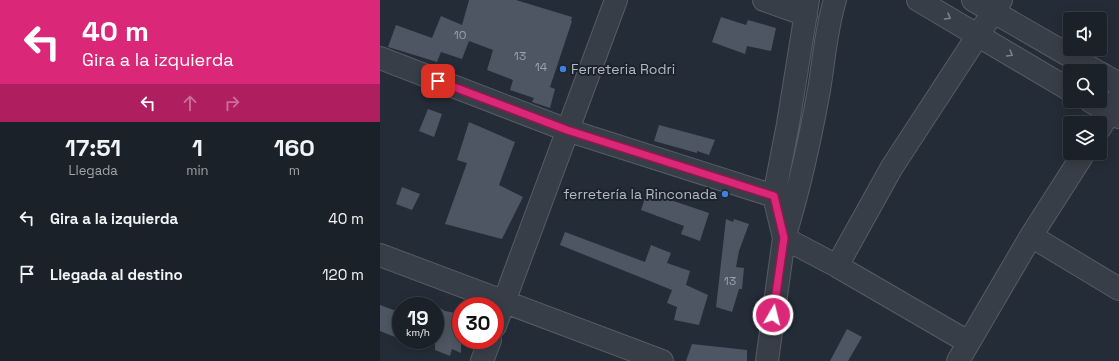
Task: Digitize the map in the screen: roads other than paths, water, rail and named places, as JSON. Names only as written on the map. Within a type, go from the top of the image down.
[{"type":"street","points":[[616,0],[504,300],[662,361]]},
{"type":"street","points":[[764,0],[807,8],[788,124],[774,196],[784,238],[838,266],[968,342]]},
{"type":"street","points":[[766,361],[784,238],[800,186],[818,91],[829,19],[835,0]]},
{"type":"street","points":[[918,0],[1063,86]]},
{"type":"street","points":[[973,0],[997,6],[1085,64]]},
{"type":"street","points":[[838,266],[892,168],[977,34],[997,6]]},
{"type":"street","points":[[380,58],[567,130],[774,196]]},
{"type":"street","points":[[1107,77],[1119,84]]},
{"type":"street","points":[[1102,108],[1112,114]]},
{"type":"street","points":[[958,361],[1031,236],[1080,160]]},
{"type":"street","points":[[1031,236],[1119,290]]},
{"type":"street","points":[[380,255],[496,297]]},
{"type":"street","points":[[482,361],[487,349]]},
{"type":"place","name":"Ferreteria Rodri","points":[[563,69]]},
{"type":"place","name":"ferretería la Rinconada","points":[[725,194]]}]
